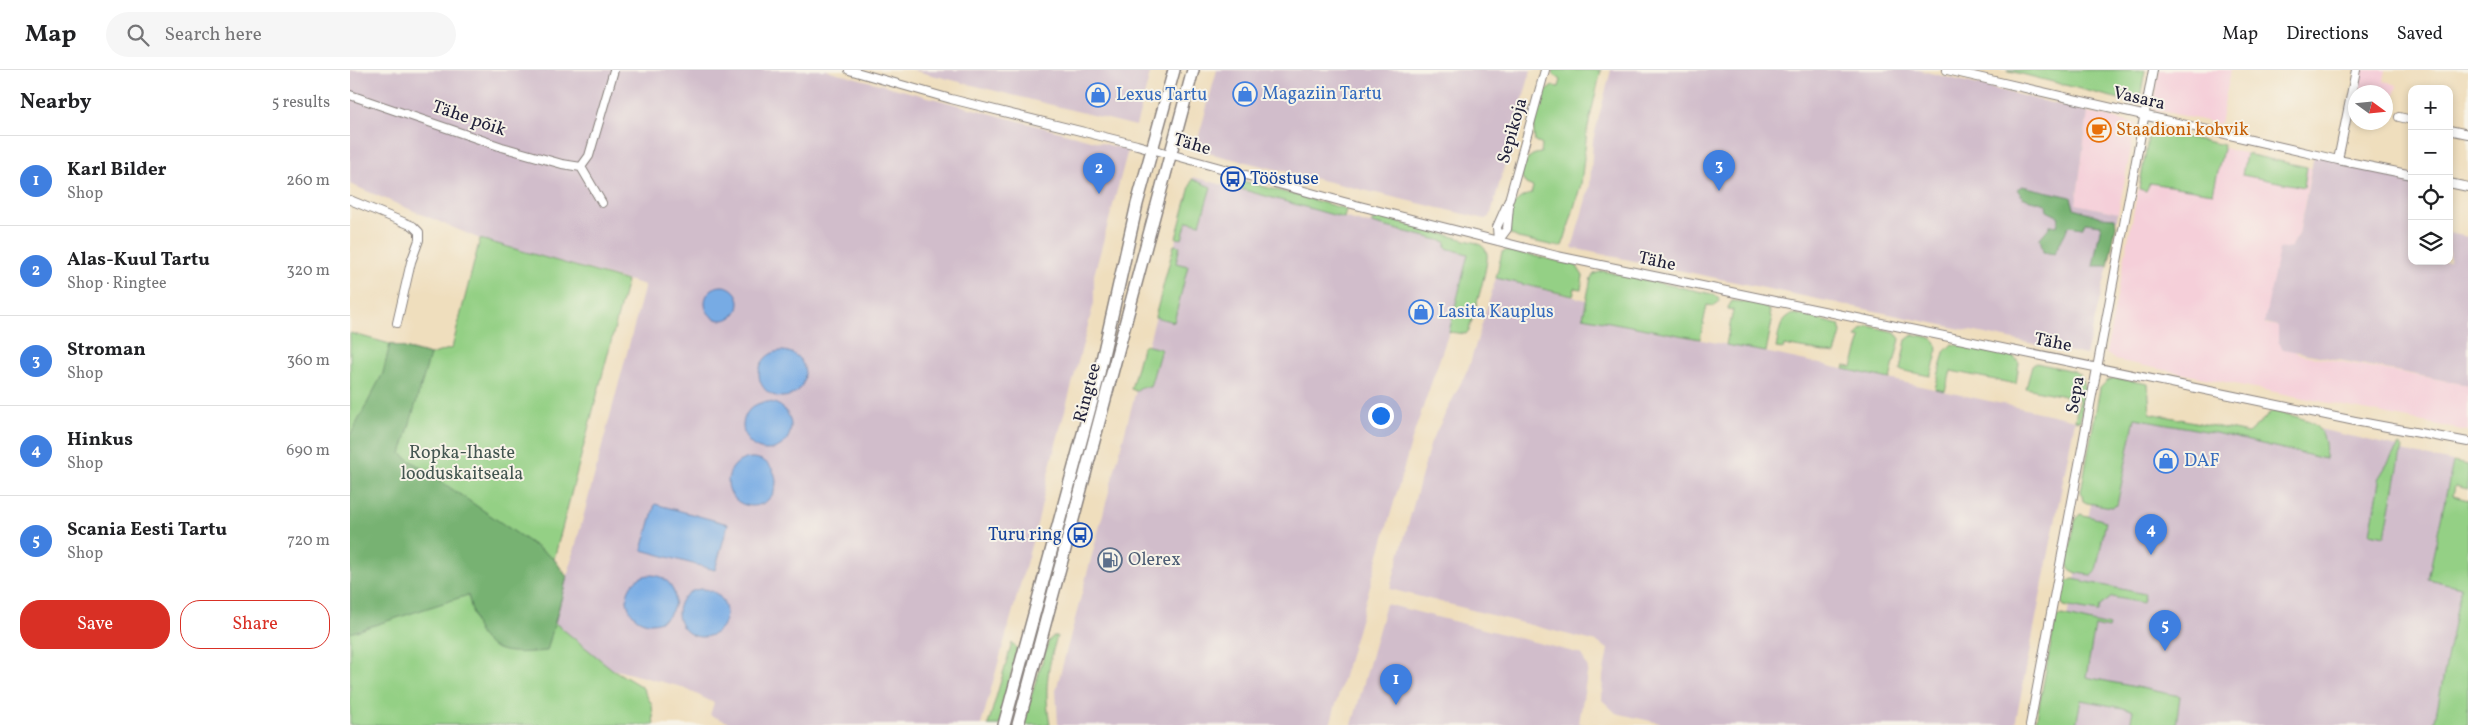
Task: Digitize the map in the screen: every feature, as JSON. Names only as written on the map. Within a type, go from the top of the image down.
[{"type":"main road","name":"Ringtee","points":[[1004,725],[1097,382],[1125,256],[1174,70]]},
{"type":"main road","name":"Ringtee","points":[[1018,725],[1193,70]]},
{"type":"street","points":[[602,203],[581,167],[589,156],[614,70]]},
{"type":"street","name":"Tähe","points":[[849,70],[951,99],[1152,149],[1344,202],[1557,256],[2468,442]]},
{"type":"street","name":"Sepikoja","points":[[1498,241],[1497,227],[1509,200],[1545,70]]},
{"type":"street","name":"Vasara","points":[[1947,70],[2338,160],[2408,174]]},
{"type":"street","name":"Sepa","points":[[2030,725],[2153,70]]},
{"type":"street","points":[[2338,160],[2356,70]]},
{"type":"street","name":"Tähe põik","points":[[350,95],[502,147],[562,164],[581,167]]},
{"type":"street","points":[[2399,117],[2408,119]]},
{"type":"street","points":[[2453,131],[2468,134]]},
{"type":"street","points":[[2453,184],[2468,188]]},
{"type":"street","points":[[350,200],[413,226],[419,232],[419,240],[411,262],[397,323]]},
{"type":"shaded area","points":[[350,70],[826,70],[1128,150],[1094,275],[1094,303],[1050,466],[1039,517],[981,725],[735,725],[710,715],[714,703],[682,687],[612,669],[555,623],[645,285],[480,239],[350,184]]},
{"type":"shaded area","points":[[912,70],[1151,70],[1136,126]]},
{"type":"shaded area","points":[[1217,70],[1531,70],[1490,217],[1485,219],[1195,150]]},
{"type":"shaded area","points":[[1611,70],[1918,70],[2088,112],[2076,204],[2118,213],[2108,266],[2086,355],[1572,248],[1590,185],[1593,140]]},
{"type":"shaded area","points":[[2159,70],[2231,70],[2220,124],[2152,109]]},
{"type":"shaded area","points":[[2362,70],[2386,70],[2384,81],[2397,85],[2394,96],[2393,85],[2359,85]]},
{"type":"shaded area","points":[[2088,112],[2136,124],[2118,213],[2076,204]]},
{"type":"shaded area","points":[[2152,130],[2224,145],[2224,148],[2231,150],[2311,168],[2299,234],[2291,247],[2265,324],[2278,326],[2278,341],[2299,354],[2468,385],[2468,431],[2115,360],[2106,353],[2149,134]]},
{"type":"shaded area","points":[[2314,155],[2408,174],[2408,265],[2453,265],[2453,234],[2468,237],[2468,385],[2283,349],[2278,341],[2278,326],[2264,323],[2279,249],[2291,247],[2299,234]]},
{"type":"shaded area","points":[[1193,177],[1369,224],[1446,242],[1446,248],[1468,254],[1449,332],[1413,436],[1330,725],[1058,725],[1056,690]]},
{"type":"shaded area","points":[[1496,278],[1586,300],[1583,317],[1774,354],[2075,420],[2015,725],[1668,725],[1616,713],[1602,700],[1603,676],[1608,649],[1597,642],[1390,589],[1431,442],[1469,367]]},
{"type":"shaded area","points":[[2135,418],[2211,432],[2324,438],[2319,429],[2398,447],[2401,451],[2453,462],[2428,579],[2461,587],[2434,725],[2044,725],[2091,504],[2112,507],[2117,505]]},
{"type":"shaded area","points":[[1386,604],[1581,654],[1588,668],[1579,723],[1585,725],[1352,725]]},
{"type":"green space","points":[[1552,70],[1601,70],[1587,131],[1581,184],[1562,246],[1518,238],[1510,234],[1512,209],[1518,200],[1531,194],[1533,187],[1526,184],[1521,176],[1523,167],[1529,157],[1541,153],[1542,145],[1535,141],[1534,135],[1537,110],[1543,95],[1553,86],[1559,87],[1561,80],[1553,74]]},
{"type":"green space","points":[[2006,70],[2145,70],[2139,104]]},
{"type":"green space","points":[[2152,130],[2224,145],[2213,193],[2150,183],[2146,191],[2139,189],[2149,134]]},
{"type":"green space","points":[[2246,154],[2307,167],[2304,187],[2242,175]]},
{"type":"green space","points":[[1192,179],[1211,187],[1200,224],[1187,221],[1182,239],[1176,238]]},
{"type":"green space","points":[[1239,180],[1346,209],[1344,218],[1237,188]]},
{"type":"green space","points":[[2022,186],[2071,197],[2074,208],[2101,217],[2115,218],[2116,226],[2108,266],[2093,266],[2101,225],[2085,223],[2082,228],[2069,226],[2054,254],[2043,252],[2040,238],[2051,225],[2057,226],[2059,217],[2047,211],[2046,204],[2023,198],[2017,189]]},
{"type":"green space","points":[[1376,216],[1477,243],[1484,248],[1487,254],[1486,269],[1469,330],[1466,334],[1449,332],[1468,254],[1446,248],[1446,242],[1371,223]]},
{"type":"green space","name":"Ropka-Ihaste looduskaitseala","points":[[480,239],[627,281],[554,559],[567,577],[555,623],[612,669],[642,687],[652,705],[654,725],[350,725],[350,333],[430,355],[452,348]]},
{"type":"green space","points":[[1174,245],[1180,246],[1176,263],[1188,266],[1174,322],[1155,317]]},
{"type":"green space","points":[[1506,250],[1576,265],[1583,276],[1581,289],[1575,288],[1573,296],[1496,278],[1502,252]]},
{"type":"green space","points":[[1603,271],[1712,294],[1719,298],[1719,302],[1713,306],[1707,305],[1700,339],[1583,317],[1591,278],[1594,274]]},
{"type":"green space","points":[[1732,301],[1758,303],[1769,310],[1772,321],[1766,352],[1726,345],[1733,310],[1727,309]]},
{"type":"green space","points":[[1796,314],[1839,325],[1841,333],[1835,354],[1784,345],[1783,349],[1776,348],[1783,322],[1790,315]]},
{"type":"green space","points":[[1869,326],[1895,332],[1900,339],[1890,379],[1844,369],[1845,366],[1852,367],[1861,338],[1856,337],[1862,329]]},
{"type":"green space","points":[[1914,334],[1930,338],[1936,343],[1936,358],[1930,376],[1900,370],[1906,340]]},
{"type":"green space","points":[[390,344],[430,355],[401,454],[554,559],[567,577],[547,651],[506,651],[489,644],[476,626],[468,595],[350,633],[350,436],[383,373]]},
{"type":"green space","points":[[1952,344],[2014,357],[2019,363],[2016,384],[1951,371],[1945,391],[1935,389],[1944,352]]},
{"type":"green space","points":[[1145,345],[1161,349],[1150,387],[1141,387],[1136,391],[1131,389],[1142,348]]},
{"type":"green space","points":[[2036,363],[2074,371],[2081,376],[2085,391],[2080,421],[2075,420],[2079,399],[2026,388],[2032,366]]},
{"type":"green space","points":[[2114,378],[2148,384],[2150,413],[2248,433],[2273,411],[2304,419],[2319,429],[2323,436],[2325,459],[2211,432],[2135,418],[2117,505],[2112,507],[2087,503],[2083,501],[2081,491],[2100,388],[2107,381]]},
{"type":"green space","points":[[2399,445],[2402,447],[2385,536],[2370,533],[2380,482],[2378,479]]},
{"type":"green space","points":[[2453,462],[2468,465],[2468,489],[2455,486],[2453,496],[2468,500],[2468,725],[2434,725],[2461,587],[2428,579]]},
{"type":"green space","points":[[2080,514],[2106,521],[2096,571],[2092,575],[2074,572],[2067,564],[2075,521]]},
{"type":"green space","points":[[2073,579],[2145,594],[2143,603],[2112,597],[2100,606],[2098,612],[2064,606],[2060,600],[2064,583]]},
{"type":"green space","points":[[2062,615],[2109,626],[2108,629],[2095,626],[2086,677],[2180,696],[2176,725],[2130,725],[2133,710],[2081,700],[2076,725],[2038,724],[2036,722],[2056,617]]},
{"type":"green space","points":[[1057,636],[1051,659],[1047,690],[1050,725],[1022,725],[1049,640]]},
{"type":"green space","points":[[1012,643],[1017,648],[1000,725],[988,725]]},
{"type":"water","points":[[722,286],[729,287],[734,291],[738,296],[738,310],[734,315],[729,319],[722,320],[715,319],[710,315],[706,310],[705,303],[706,296],[710,291],[715,287]]},
{"type":"water","points":[[787,351],[799,357],[804,365],[804,383],[799,391],[791,396],[777,397],[765,391],[760,383],[759,369],[765,357],[773,352]]},
{"type":"water","points":[[767,402],[776,404],[784,409],[789,417],[791,426],[789,435],[784,443],[776,448],[767,450],[758,448],[750,443],[745,435],[743,426],[745,417],[750,409],[758,404]]},
{"type":"water","points":[[752,458],[761,460],[769,465],[774,473],[776,482],[774,491],[769,499],[761,504],[752,506],[743,504],[735,499],[730,491],[728,482],[730,473],[735,465],[743,460]]},
{"type":"water","points":[[655,504],[728,524],[715,570],[642,550]]},
{"type":"water","points":[[651,575],[660,577],[668,582],[673,590],[675,599],[673,608],[668,616],[660,621],[651,623],[642,621],[634,616],[629,608],[627,599],[629,590],[634,582],[642,577]]},
{"type":"water","points":[[702,589],[711,591],[719,596],[724,604],[726,613],[724,622],[719,630],[711,635],[702,637],[693,635],[685,630],[680,622],[678,613],[680,604],[685,596],[693,591]]},
{"type":"place","name":"Magaziin Tartu","points":[[1245,94]]},
{"type":"place","name":"Lexus Tartu","points":[[1098,95]]},
{"type":"place","name":"Staadioni kohvik","points":[[2099,130]]},
{"type":"place","name":"Tööstuse","points":[[1233,179]]},
{"type":"place","name":"Stroman","points":[[1719,191]]},
{"type":"place","name":"Alas-Kuul Tartu","points":[[1099,194]]},
{"type":"place","name":"Lasita Kauplus","points":[[1421,312]]},
{"type":"place","name":"DAF","points":[[2166,461]]},
{"type":"place","name":"Turu ring","points":[[1080,535]]},
{"type":"place","name":"Hinkus","points":[[2151,555]]},
{"type":"place","name":"Olerex","points":[[1110,560]]},
{"type":"place","name":"Scania Eesti Tartu","points":[[2165,651]]},
{"type":"place","name":"Karl Bilder","points":[[1396,705]]}]
